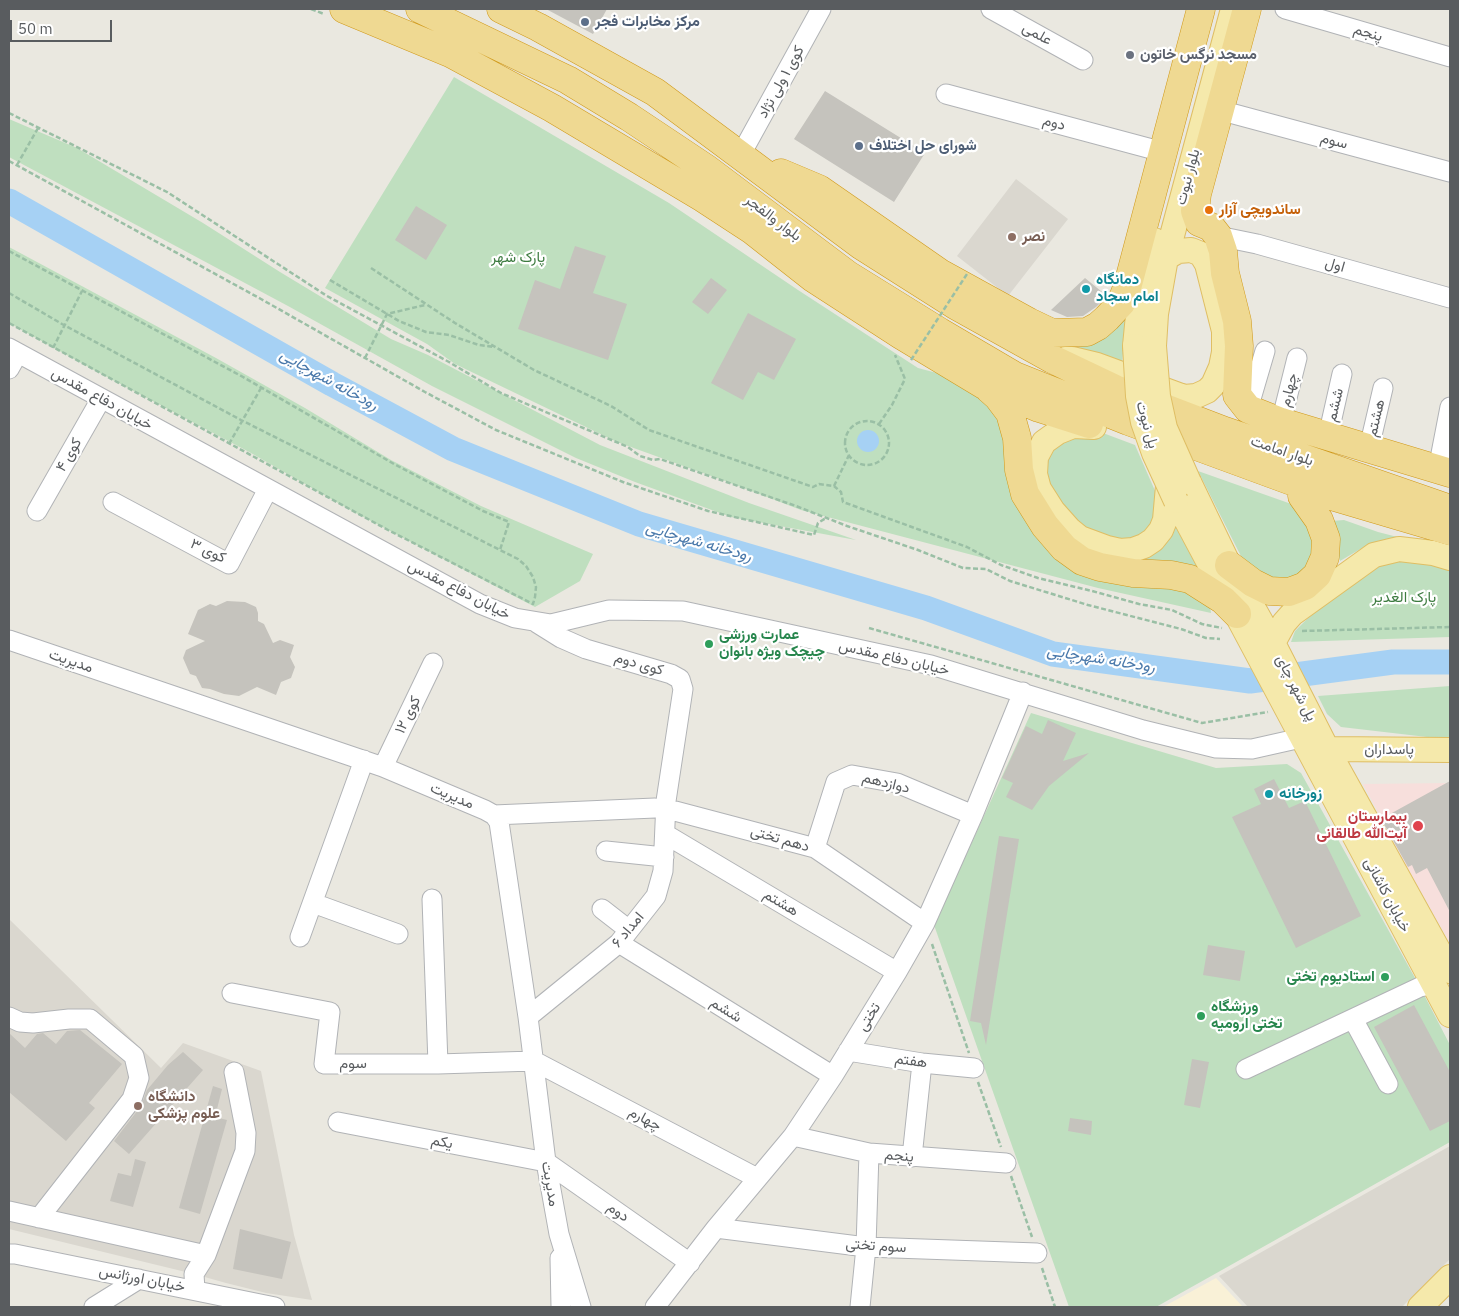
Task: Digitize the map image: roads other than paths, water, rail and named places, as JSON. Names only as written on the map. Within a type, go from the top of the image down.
[{"type":"highway","name":"بلوار والفجر","points":[[420,9],[568,80],[629,116],[707,168],[848,275],[1015,376],[1128,421]]},
{"type":"highway","name":"بلوار والفجر","points":[[501,9],[538,27],[655,92],[862,246],[955,306],[1052,360],[1115,389]]},
{"type":"highway","points":[[740,156],[819,189],[940,273],[1029,322],[1052,333],[1087,332],[1098,326],[1121,303],[1127,288],[1201,9]]},
{"type":"highway","points":[[1247,9],[1197,194],[1195,211],[1199,222],[1210,227],[1218,236],[1223,251],[1227,285],[1238,321],[1237,395],[1248,409],[1281,422],[1444,471]]},
{"type":"highway","points":[[336,13],[450,53],[552,108],[703,198],[752,230],[814,278],[901,335],[984,385],[998,396],[1010,413],[1017,438],[1019,470],[1025,494],[1045,526],[1064,548],[1082,560],[1100,567],[1133,573],[1171,575],[1190,579],[1223,600],[1233,621]]},
{"type":"highway","points":[[984,385],[1039,408],[1302,496],[1335,498]]},
{"type":"highway","name":"بلوار امامت","points":[[1115,389],[1225,431],[1450,509]]},
{"type":"highway","name":"بلوار امامت","points":[[1128,421],[1335,498],[1450,531]]},
{"type":"highway","points":[[1229,565],[1253,583],[1269,591],[1289,592],[1306,586],[1317,575],[1325,557],[1326,539],[1318,520],[1302,496]]},
{"type":"main road","name":"بلوار نبوت","points":[[1145,346],[1138,316],[1144,280],[1214,9]]},
{"type":"main road","name":"بلوار نبوت","points":[[1145,346],[1156,314],[1166,258],[1233,9]]},
{"type":"main road","points":[[1052,360],[1072,359],[1097,365],[1184,397],[1196,396],[1207,391],[1218,378],[1224,352],[1224,331],[1207,264],[1201,254],[1191,250],[1178,251],[1166,258]]},
{"type":"main road","name":"پل نبوت","points":[[1145,346],[1178,489]]},
{"type":"main road","points":[[1100,428],[1073,426],[1058,432],[1044,442],[1036,457],[1035,474],[1040,489],[1053,511],[1068,529],[1080,538],[1120,551],[1144,546],[1153,540],[1161,530],[1178,489]]},
{"type":"main road","points":[[1178,489],[1229,565],[1262,645]]},
{"type":"main road","points":[[1178,489],[1233,621],[1262,645]]},
{"type":"main road","points":[[1262,645],[1292,614],[1374,555],[1399,549],[1433,553],[1450,558]]},
{"type":"main road","name":"پل شهر چای","points":[[1262,645],[1310,735]]},
{"type":"main road","name":"پاسداران","points":[[1310,735],[1450,750]]},
{"type":"main road","name":"خیابان کاشانی","points":[[1310,735],[1443,977],[1450,1015]]},
{"type":"main road","points":[[1420,1307],[1450,1277]]},
{"type":"main road","points":[[1442,1307],[1450,1299]]},
{"type":"street","name":"علمی","points":[[991,9],[1083,60]]},
{"type":"street","name":"پنجم","points":[[1285,9],[1450,57]]},
{"type":"street","name":"کوی ۱ ولی نژاد","points":[[740,156],[814,11]]},
{"type":"street","name":"دوم","points":[[946,94],[1162,152]]},
{"type":"street","name":"سوم","points":[[1219,110],[1450,172]]},
{"type":"street","name":"اول","points":[[1218,236],[1258,244],[1450,298]]},
{"type":"street","points":[[9,369],[14,350]]},
{"type":"street","name":"خیابان دفاع مقدس","points":[[14,350],[480,604],[515,618],[551,624],[609,610],[682,611],[931,665],[1143,730],[1216,748],[1252,748],[1310,735]]},
{"type":"street","points":[[1248,409],[1264,351]]},
{"type":"street","name":"چهارم","points":[[1281,422],[1297,358]]},
{"type":"street","name":"ششم","points":[[1328,436],[1342,374]]},
{"type":"street","name":"هشتم","points":[[1369,448],[1383,388]]},
{"type":"street","name":"کوی ۴","points":[[37,511],[102,399]]},
{"type":"street","points":[[1444,471],[1450,407]]},
{"type":"street","name":"کوی ۳","points":[[113,502],[229,564],[268,489]]},
{"type":"street","name":"کوی دوم","points":[[534,621],[561,638],[586,649],[671,674],[680,679],[683,689],[665,809]]},
{"type":"street","name":"مدیریت","points":[[9,640],[364,760],[494,815],[499,822],[528,1017],[546,1162],[559,1234],[581,1307]]},
{"type":"street","name":"کوی ۱۲","points":[[383,767],[433,663]]},
{"type":"street","name":"تختی","points":[[655,1307],[716,1228],[793,1136],[833,1076],[896,972],[924,923],[973,814],[1023,692]]},
{"type":"street","points":[[300,937],[364,760]]},
{"type":"street","name":"دوازدهم","points":[[814,848],[836,782],[852,775],[897,783],[973,814]]},
{"type":"street","name":"دهم تختی","points":[[494,815],[665,809],[814,848],[924,923]]},
{"type":"street","name":"امداد ۶","points":[[528,1017],[624,937],[656,896],[663,871],[665,809]]},
{"type":"street","name":"هشتم","points":[[665,834],[896,972]]},
{"type":"street","points":[[606,851],[664,857]]},
{"type":"street","points":[[432,899],[438,1064]]},
{"type":"street","points":[[313,903],[398,934]]},
{"type":"street","name":"ششم","points":[[602,909],[624,937],[833,1076]]},
{"type":"street","points":[[1246,1069],[1443,977]]},
{"type":"street","name":"سوم","points":[[232,993],[330,1012],[324,1064],[438,1064],[534,1061]]},
{"type":"street","points":[[9,1017],[20,1022],[33,1023],[90,1019],[134,1056],[140,1078],[132,1099],[39,1218]]},
{"type":"street","points":[[1353,1019],[1388,1084]]},
{"type":"street","name":"هفتم","points":[[848,1051],[922,1063],[974,1068]]},
{"type":"street","name":"چهارم","points":[[534,1061],[757,1178]]},
{"type":"street","points":[[912,1157],[922,1063]]},
{"type":"street","points":[[195,1290],[194,1274],[206,1255],[246,1151],[246,1133],[234,1072]]},
{"type":"street","name":"یکم","points":[[338,1122],[546,1162]]},
{"type":"street","name":"پنجم","points":[[793,1136],[868,1153],[1006,1163]]},
{"type":"street","points":[[860,1307],[866,1247],[868,1153]]},
{"type":"street","name":"دوم","points":[[546,1162],[690,1262]]},
{"type":"street","points":[[9,1211],[206,1255]]},
{"type":"street","name":"سوم تختی","points":[[716,1228],[866,1247],[1037,1253]]},
{"type":"street","name":"مدیریت","points":[[559,1234],[561,1307]]},
{"type":"street","name":"خیابان اورژانس","points":[[9,1254],[275,1307]]},
{"type":"street","points":[[94,1307],[139,1279]]},
{"type":"street","points":[[231,1298],[249,1307]]},
{"type":"water","points":[[868,430],[876,433],[879,441],[876,449],[868,452],[860,449],[857,441],[860,433]]},
{"type":"waterway","name":"رودخانه شهرچایی","points":[[9,201],[332,384],[453,449],[639,524],[926,608],[1053,654],[1250,681],[1393,662],[1450,662]]},
{"type":"place","name":"مرکز مخابرات فجر","points":[[585,22]]},
{"type":"place","name":"مسجد نرگس خاتون","points":[[1130,55]]},
{"type":"place","name":"شورای حل اختلاف","points":[[859,146]]},
{"type":"place","name":"ساندویچی آزار","points":[[1209,210]]},
{"type":"place","name":"نصر","points":[[1012,237]]},
{"type":"place","name":"دمانگاه امام سجاد","points":[[1086,289]]},
{"type":"place","name":"عمارت ورزشی چیچک ویژه بانوان","points":[[709,644]]},
{"type":"place","name":"زورخانه","points":[[1269,794]]},
{"type":"place","name":"بیمارستان آیت‌الله طالقانی","points":[[1418,826]]},
{"type":"place","name":"استادیوم تختی","points":[[1385,977]]},
{"type":"place","name":"ورزشگاه تختی ارومیه","points":[[1201,1016]]},
{"type":"place","name":"دانشگاه علوم پزشکی","points":[[138,1106]]},
{"type":"park label","name":"پارک شهر","points":[[518,258]]},
{"type":"park label","name":"پارک الغدیر","points":[[1404,598]]}]
